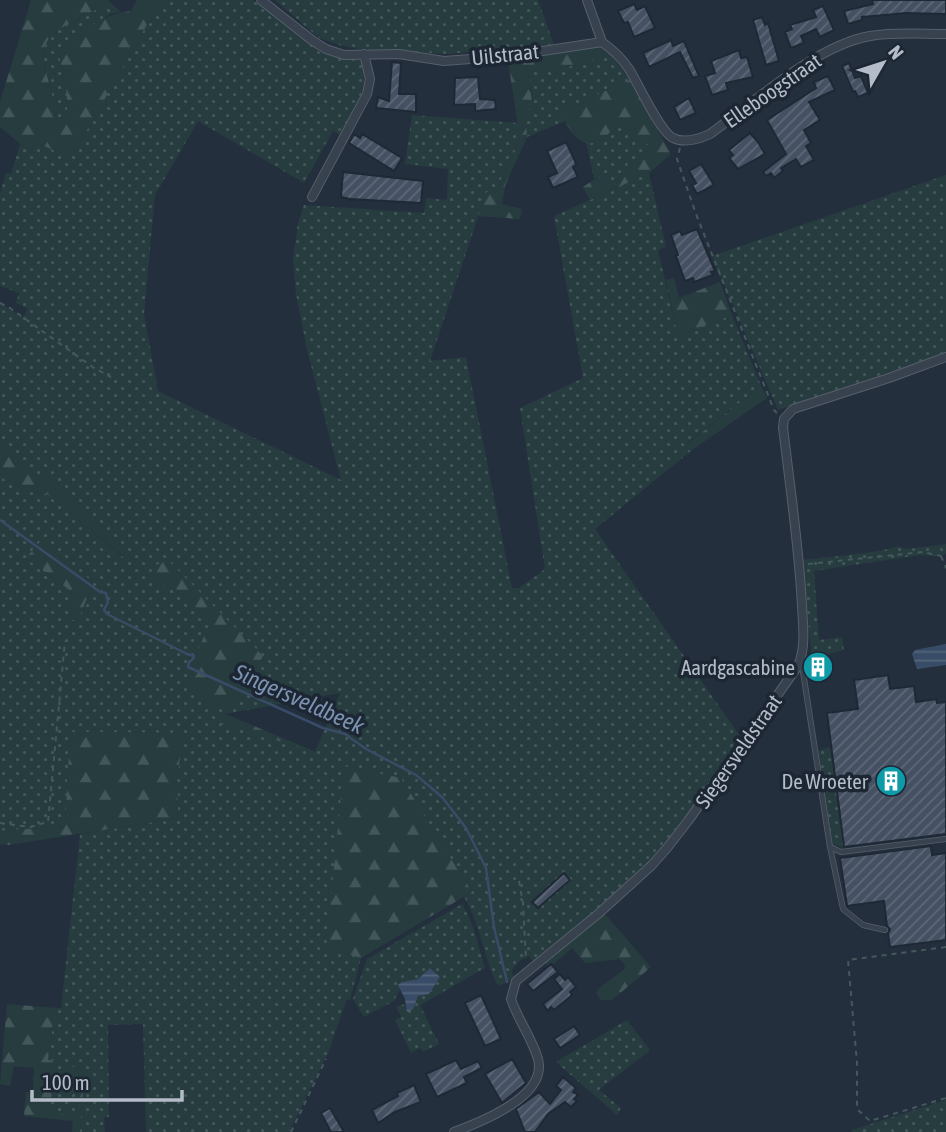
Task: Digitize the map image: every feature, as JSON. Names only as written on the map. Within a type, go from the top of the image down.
[{"type":"street","name":"Uilstraat","points":[[261,0],[313,41],[344,55],[399,54],[444,61],[602,42]]},
{"type":"street","points":[[587,0],[602,42],[616,52],[628,68],[666,133],[682,140]]},
{"type":"street","name":"Elleboogstraat","points":[[682,140],[698,139],[710,134],[811,61],[844,44],[870,36],[946,34]]},
{"type":"street","points":[[312,197],[367,94],[370,79],[363,54]]},
{"type":"street","points":[[784,419],[793,410],[946,357]]},
{"type":"street","name":"Siegersveldstraat","points":[[454,1132],[498,1112],[530,1090],[537,1079],[537,1058],[511,999],[516,981],[598,914],[652,865],[688,821],[801,658],[803,626],[800,565],[784,419]]},
{"type":"lane","points":[[801,658],[830,847],[843,909],[863,925],[885,930]]},
{"type":"lane","points":[[830,847],[841,852],[946,839]]},
{"type":"path","points":[[682,140],[677,159],[696,214],[774,410],[784,419]]},
{"type":"path","points":[[0,303],[111,377]]},
{"type":"path","points":[[800,565],[923,552],[941,556],[946,554]]},
{"type":"path","points":[[941,556],[946,568]]},
{"type":"path","points":[[0,823],[30,827],[48,822],[65,641]]},
{"type":"path","points":[[519,881],[523,903],[526,974]]},
{"type":"path","points":[[946,947],[848,960],[857,1063],[857,1109],[870,1121],[946,1098]]},
{"type":"path","points":[[291,1132],[326,1059]]},
{"type":"green space","points":[[31,0],[108,0],[96,10],[57,31],[45,47],[44,65],[54,102],[55,121],[60,125],[64,123],[67,105],[59,51],[92,25],[131,11],[137,0],[161,0],[71,158],[35,142],[30,152],[0,127],[0,102]]},
{"type":"green space","points":[[108,0],[121,12],[110,14],[59,51],[67,105],[64,123],[60,125],[55,121],[54,102],[45,66],[45,47],[57,31],[96,10]]},
{"type":"green space","points":[[161,0],[253,0],[320,52],[334,57],[360,60],[364,64],[363,84],[355,109],[340,135],[333,131],[304,183],[198,121],[155,195],[144,314],[158,391],[341,480],[307,350],[296,294],[293,259],[298,223],[304,205],[424,213],[426,198],[447,200],[448,169],[405,164],[412,115],[518,123],[520,138],[505,165],[498,192],[486,193],[430,361],[466,357],[512,588],[519,588],[545,569],[520,408],[583,378],[554,216],[649,173],[666,247],[658,250],[678,336],[732,315],[761,386],[687,443],[692,450],[595,529],[742,739],[679,828],[641,871],[597,912],[534,963],[529,956],[519,961],[512,970],[510,981],[498,986],[493,975],[464,897],[471,892],[326,948],[361,958],[350,1000],[347,999],[329,1051],[289,1132],[146,1132],[143,1024],[108,1025],[109,1117],[104,1117],[105,1132],[80,1132],[84,1068],[72,1067],[78,1077],[75,1116],[49,1114],[57,1061],[48,1060],[55,1008],[61,1008],[80,834],[178,818],[177,775],[185,733],[70,732],[65,826],[0,831],[0,474],[6,481],[27,491],[47,494],[124,558],[130,553],[62,485],[47,475],[34,475],[0,447],[0,303],[23,317],[28,309],[16,303],[19,293],[0,286],[0,193],[6,173],[11,174],[20,144],[30,152],[34,142],[71,157]],"holes":[[[40,542],[93,582],[72,620],[72,592],[27,559]],[[168,561],[263,656],[213,706],[187,691],[210,626],[189,599],[160,583],[151,572]],[[340,693],[315,752],[225,714]]]},
{"type":"green space","points":[[275,0],[538,0],[554,45],[447,54],[359,49],[319,38]]},
{"type":"green space","points":[[598,46],[606,51],[586,64],[528,72],[533,108],[525,111],[527,137],[505,186],[502,204],[522,209],[520,219],[478,216],[486,192],[498,192],[505,165],[520,138],[508,61]]},
{"type":"green space","points":[[606,51],[630,80],[561,111],[565,121],[527,137],[525,111],[533,100],[528,72],[586,64]]},
{"type":"green space","points":[[630,80],[671,154],[649,173],[590,200],[583,187],[598,177],[607,184],[618,178],[630,162],[649,150],[649,145],[622,127],[613,130],[599,141],[592,143],[579,140],[560,111]]},
{"type":"green space","points":[[624,126],[649,145],[649,150],[630,162],[618,178],[607,184],[598,177],[594,178],[586,142],[597,140]]},
{"type":"green space","points":[[946,175],[946,353],[778,410],[712,256]]},
{"type":"green space","points":[[674,278],[679,298],[720,282],[732,315],[678,336],[666,280]]},
{"type":"green space","points":[[761,386],[767,398],[692,450],[687,444]]},
{"type":"green space","points":[[0,447],[34,475],[47,475],[62,485],[130,553],[125,558],[47,494],[27,491],[6,481],[0,474]]},
{"type":"green space","points":[[40,542],[93,582],[78,621],[72,620],[72,592],[26,558]]},
{"type":"green space","points":[[946,544],[946,554],[920,555],[814,571],[819,640],[842,637],[844,650],[812,659],[802,560],[867,553],[897,546],[907,549]]},
{"type":"green space","points":[[168,560],[263,656],[242,693],[228,707],[213,706],[187,692],[193,660],[209,626],[189,599],[160,583],[151,572],[156,565]]},
{"type":"green space","points":[[225,714],[316,752],[222,724]]},
{"type":"green space","points":[[70,732],[185,733],[177,775],[178,818],[9,845],[0,844],[0,831],[65,826]]},
{"type":"green space","points":[[830,747],[845,848],[834,845],[829,839],[817,751]]},
{"type":"green space","points":[[344,766],[401,778],[472,892],[361,958],[326,948]]},
{"type":"green space","points":[[462,904],[473,927],[485,968],[420,1005],[439,1044],[423,1052],[420,1048],[411,1053],[395,1020],[401,1017],[396,1007],[405,1004],[407,1011],[418,996],[429,994],[440,977],[430,968],[418,979],[398,985],[400,989],[394,1001],[364,1017],[353,999],[367,959]]},
{"type":"green space","points":[[604,913],[651,967],[612,1000],[601,1000],[596,993],[625,969],[624,963],[619,959],[585,963],[572,948],[550,967],[544,962]]},
{"type":"green space","points":[[7,1004],[55,1008],[48,1060],[57,1061],[49,1113],[75,1116],[78,1078],[71,1077],[72,1067],[85,1068],[80,1132],[72,1132],[73,1121],[24,1116],[26,1092],[33,1093],[34,1068],[14,1066],[10,1086],[0,1084]]},
{"type":"green space","points":[[627,1020],[650,1050],[599,1090],[621,1108],[617,1115],[556,1062]]},
{"type":"green space","points":[[946,1100],[946,1132],[852,1132],[852,1130]]},
{"type":"water","points":[[946,644],[946,665],[917,669],[912,654],[915,650]]},
{"type":"water","points":[[430,968],[440,977],[429,994],[418,996],[413,1009],[407,1012],[405,999],[398,985],[418,979]]},
{"type":"building","points":[[872,0],[946,0],[946,14],[906,13],[862,17],[862,20],[848,24],[844,11],[873,4]]},
{"type":"building","points":[[634,4],[637,10],[645,6],[655,28],[634,37],[628,22],[624,23],[618,11]]},
{"type":"building","points":[[823,6],[834,30],[820,37],[816,29],[801,36],[804,43],[791,48],[785,32],[792,29],[790,25],[816,17],[813,10]]},
{"type":"building","points":[[762,17],[765,25],[768,23],[779,61],[766,65],[753,20]]},
{"type":"building","points":[[671,40],[673,46],[684,41],[699,76],[693,78],[680,52],[649,67],[643,53]]},
{"type":"building","points":[[739,50],[741,58],[747,57],[753,77],[726,83],[728,90],[712,95],[705,76],[715,73],[711,61]]},
{"type":"building","points":[[392,62],[401,63],[399,94],[416,94],[416,112],[376,108],[378,97],[389,101]]},
{"type":"building","points":[[849,63],[855,78],[861,76],[868,93],[858,97],[855,91],[853,92],[842,66]]},
{"type":"building","points":[[828,76],[835,90],[809,102],[820,120],[804,130],[811,143],[806,146],[814,160],[801,167],[796,159],[781,168],[783,171],[774,178],[771,173],[766,176],[763,172],[786,154],[767,120],[816,88],[814,82]]},
{"type":"building","points":[[478,77],[480,99],[495,100],[496,109],[475,111],[475,104],[454,105],[455,78]]},
{"type":"building","points":[[689,98],[696,113],[680,120],[674,107]]},
{"type":"building","points":[[750,133],[765,154],[738,169],[729,158],[733,155],[729,150]]},
{"type":"building","points":[[354,134],[360,138],[362,134],[402,158],[394,171],[349,143]]},
{"type":"building","points":[[566,142],[575,161],[576,165],[573,167],[578,177],[553,188],[548,177],[557,173],[547,151]]},
{"type":"building","points":[[701,164],[714,185],[697,194],[692,185],[696,183],[689,171]]},
{"type":"building","points":[[343,172],[423,181],[421,203],[341,197]]},
{"type":"building","points":[[697,229],[715,271],[711,272],[713,275],[694,282],[693,278],[685,281],[671,235],[680,231],[682,235]]},
{"type":"building","name":"De Wroeter","points":[[888,675],[890,689],[914,686],[916,702],[936,699],[937,703],[946,702],[946,834],[844,847],[827,713],[858,709],[854,680]]},
{"type":"building","points":[[931,846],[932,855],[946,853],[946,940],[890,947],[890,929],[887,926],[884,901],[847,906],[840,858]]},
{"type":"building","points":[[564,873],[570,880],[538,908],[532,902]]},
{"type":"building","points":[[551,964],[558,972],[533,991],[527,984]]},
{"type":"building","points":[[560,974],[565,980],[568,977],[576,987],[570,992],[572,995],[554,1010],[551,1007],[548,1011],[543,1004],[562,989],[554,979]]},
{"type":"building","points":[[481,995],[501,1039],[485,1046],[465,1003]]},
{"type":"building","points":[[574,1026],[580,1035],[560,1048],[554,1039]]},
{"type":"building","points":[[512,1059],[526,1083],[502,1103],[485,1074]]},
{"type":"building","points":[[456,1060],[461,1069],[478,1061],[482,1068],[464,1077],[467,1083],[437,1097],[426,1074]]},
{"type":"building","points":[[563,1077],[576,1088],[573,1092],[578,1095],[574,1099],[577,1101],[571,1107],[565,1102],[548,1114],[535,1132],[525,1132],[516,1109],[539,1092],[550,1104],[561,1090],[556,1086]]},
{"type":"building","points":[[414,1085],[421,1102],[395,1112],[378,1123],[372,1110]]},
{"type":"building","points":[[330,1108],[344,1132],[331,1132],[321,1113]]},
{"type":"waterway","name":"Singersveldbeek","points":[[0,520],[100,592],[106,593],[108,602],[104,610],[107,614],[194,656],[188,667],[323,728],[345,734],[366,749],[416,775],[442,797],[466,828],[486,868],[494,927],[507,982]]},
{"type":"place","name":"Aardgascabine","points":[[818,667]]},
{"type":"place","name":"De Wroeter","points":[[891,781]]}]
